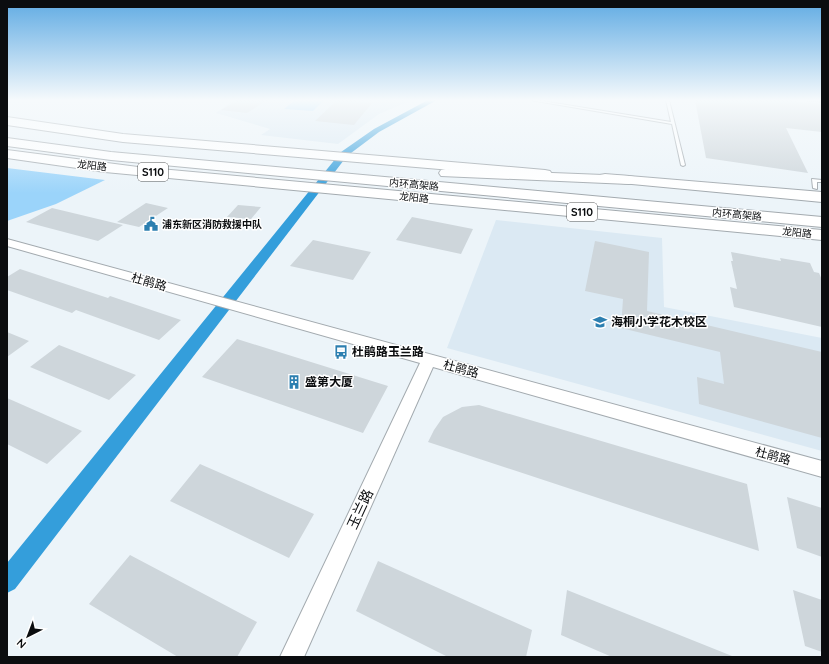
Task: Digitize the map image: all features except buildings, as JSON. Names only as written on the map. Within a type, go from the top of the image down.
[{"type":"main road","name":"龙阳路","points":[[76,131],[312,170],[351,174],[629,180],[818,192]]},
{"type":"main road","points":[[10,138],[312,170]]},
{"type":"main road","points":[[10,138],[111,156],[276,171],[312,170]]},
{"type":"main road","name":"龙阳路","points":[[7,154],[76,164],[312,170]]},
{"type":"main road","name":"内环高架路","points":[[312,170],[673,204],[822,222]]},
{"type":"main road","name":"龙阳路","points":[[351,174],[512,207],[642,216],[822,235]]},
{"type":"main road","name":"内环高架路","points":[[673,204],[822,213]]},
{"type":"street","name":"杜鹃路","points":[[7,242],[822,469]]},
{"type":"street","name":"玉兰路","points":[[292,657],[429,360]]},
{"type":"lane","points":[[674,131],[683,165]]},
{"type":"lane","points":[[818,192],[814,180],[822,181]]},
{"type":"shaded area","points":[[267,131],[356,131],[338,144],[261,135]]},
{"type":"shaded area","points":[[7,168],[105,180],[56,204],[7,221]]},
{"type":"shaded area","name":"海桐小学花木校区","points":[[496,220],[662,238],[664,307],[822,338],[822,451],[447,348]]},
{"type":"waterway","points":[[7,581],[344,154],[376,131]]},
{"type":"place","name":"浦东新区消防救援中队","points":[[151,224]]},
{"type":"place","name":"海桐小学花木校区","points":[[600,322]]},
{"type":"place","name":"杜鹃路玉兰路","points":[[341,352]]},
{"type":"place","name":"盛第大厦","points":[[294,382]]}]
